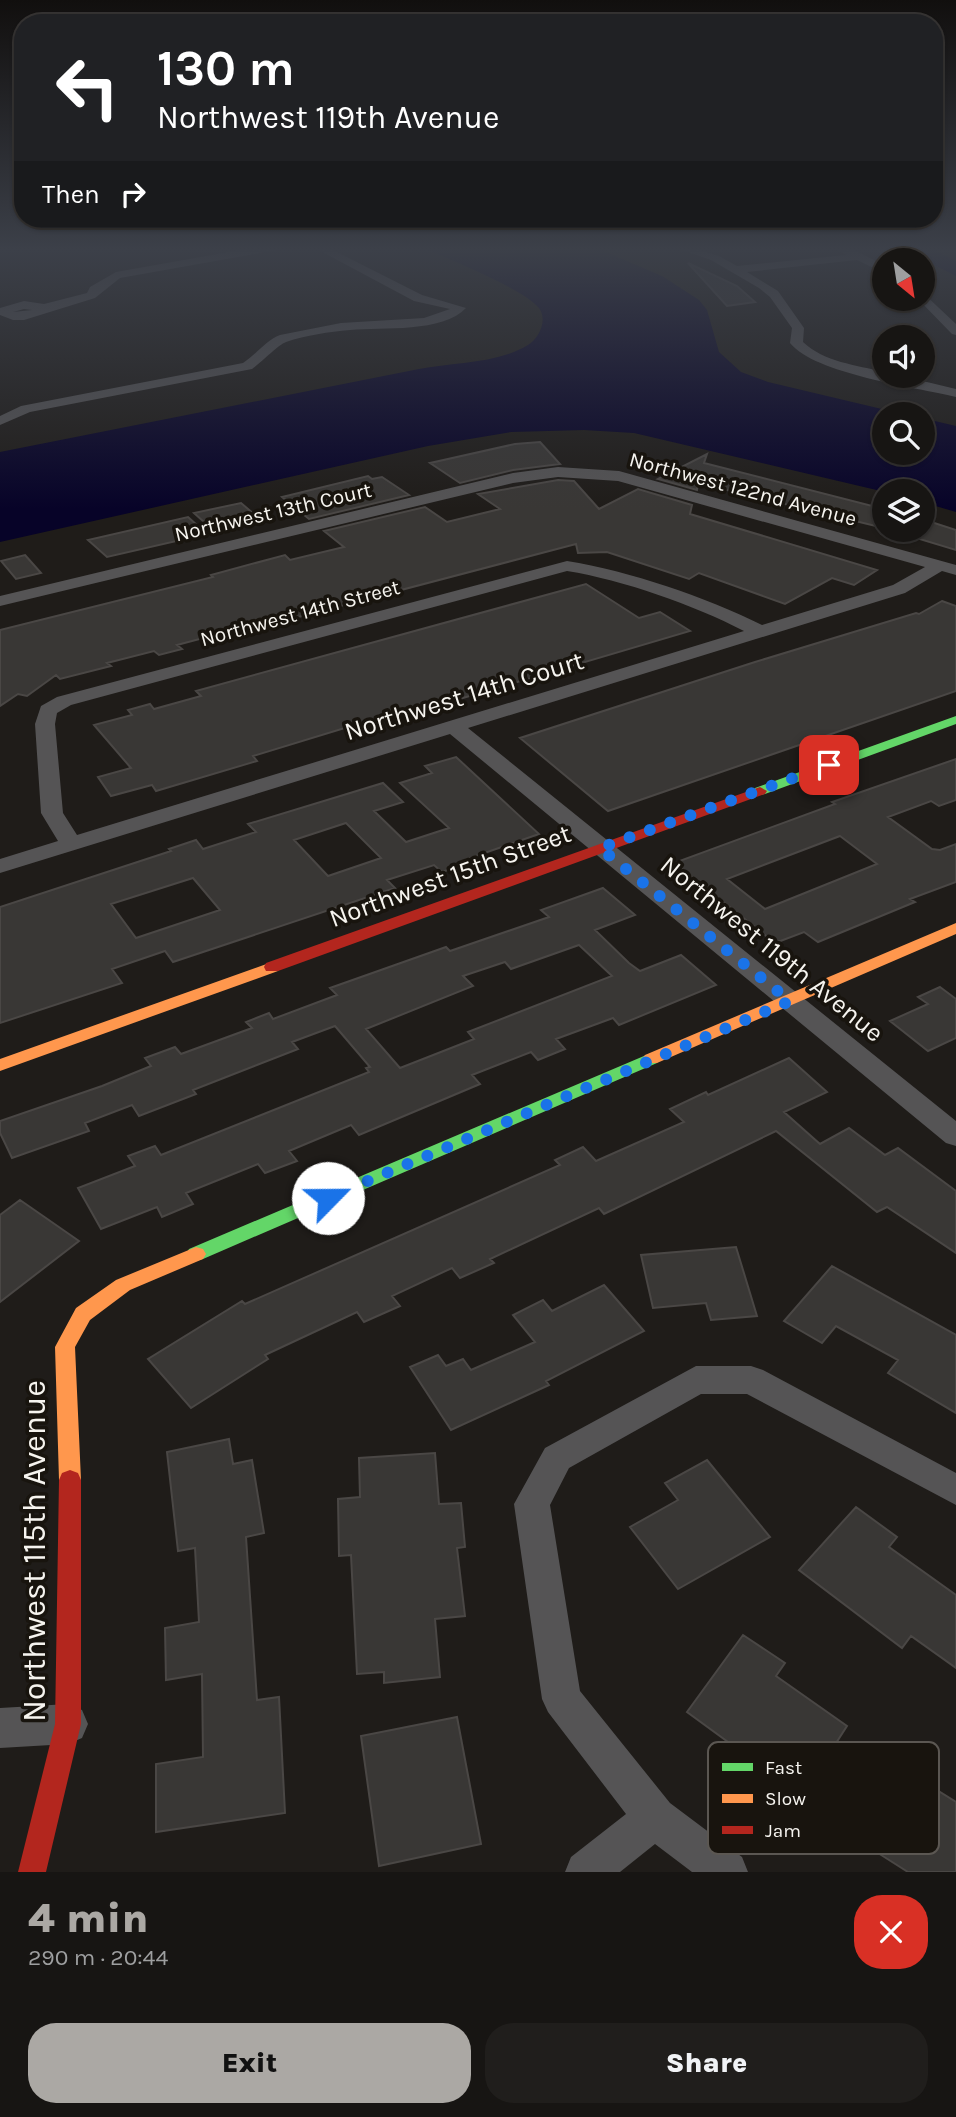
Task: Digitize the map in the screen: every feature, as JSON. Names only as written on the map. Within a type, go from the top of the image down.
[{"type":"street","points":[[0,421],[26,409],[247,366],[263,356],[276,341],[304,334]]},
{"type":"street","points":[[797,334],[796,343],[808,354],[837,365],[955,391]]},
{"type":"street","name":"Northwest 122nd Avenue","points":[[558,472],[620,476],[947,568]]},
{"type":"street","name":"Northwest 13th Court","points":[[0,601],[513,478],[558,472]]},
{"type":"street","name":"Northwest 14th Street","points":[[71,844],[52,813],[45,724],[48,710],[64,701],[567,566],[592,570],[718,610],[759,631]]},
{"type":"street","name":"Northwest 14th Court","points":[[0,866],[899,589],[947,568]]},
{"type":"street","name":"Northwest 15th Street","points":[[0,1065],[956,720]]},
{"type":"street","name":"Northwest 119th Avenue","points":[[454,727],[956,1136]]},
{"type":"street","points":[[790,1001],[956,929]]},
{"type":"street","name":"Northwest 115th Avenue","points":[[32,1872],[68,1724],[70,1467],[65,1347],[83,1314],[123,1285],[790,1001]]},
{"type":"street","points":[[727,1872],[655,1818],[562,1699],[532,1504],[557,1458],[696,1380],[751,1380],[956,1490]]},
{"type":"street","points":[[0,1727],[68,1724]]},
{"type":"street","points":[[586,1872],[655,1818]]},
{"type":"shaded area","points":[[538,334],[714,334],[719,352],[741,372],[768,382],[872,407],[872,465],[935,465],[935,421],[956,426],[956,512],[935,506],[935,479],[872,479],[872,489],[634,433],[584,430],[511,432],[428,446],[0,542],[0,452],[419,369],[489,359],[528,345]]},
{"type":"building","points":[[540,442],[560,464],[513,470],[460,483],[430,463],[515,444]]},
{"type":"building","points":[[707,454],[704,463],[872,506],[872,525],[698,483],[697,490],[658,479]]},
{"type":"building","points":[[368,476],[372,479],[382,477],[409,495],[309,519],[282,497]]},
{"type":"building","points":[[558,480],[574,481],[599,509],[638,489],[692,505],[690,514],[877,570],[854,585],[832,578],[785,604],[699,573],[689,579],[607,552],[578,553],[576,544],[226,636],[222,633],[177,645],[182,649],[159,655],[154,651],[107,663],[111,666],[60,679],[56,675],[27,696],[18,694],[0,706],[0,630],[213,577],[211,575],[285,555],[290,560],[344,547],[324,531],[425,507],[447,522],[500,509],[478,494]]},
{"type":"building","points":[[241,503],[261,520],[214,531],[194,513]]},
{"type":"building","points":[[188,517],[207,534],[107,557],[88,540]]},
{"type":"building","points":[[935,523],[956,530],[956,550],[930,542],[935,542]]},
{"type":"building","points":[[25,555],[41,573],[16,579],[1,561]]},
{"type":"building","points":[[586,584],[639,618],[660,612],[690,631],[436,706],[431,702],[384,716],[253,756],[257,761],[156,791],[152,785],[111,796],[98,777],[131,768],[94,725],[132,715],[128,710],[150,704],[154,709],[201,696],[196,691]]},
{"type":"building","points":[[942,601],[956,606],[956,691],[608,811],[520,738],[755,662],[919,614]]},
{"type":"building","points":[[456,757],[539,834],[467,859],[471,862],[442,872],[434,865],[387,880],[395,888],[173,962],[165,951],[112,969],[122,983],[0,1023],[0,907],[171,851],[169,849],[196,840],[203,849],[256,832],[248,824],[383,783],[403,802],[374,811],[406,842],[449,828],[400,783],[432,773],[425,766]],"holes":[[[346,823],[381,858],[328,876],[294,840]],[[193,878],[220,910],[136,938],[111,904]]]},
{"type":"building","points":[[956,759],[956,800],[939,806],[931,801],[888,817],[932,849],[940,850],[956,844],[956,882],[910,899],[915,902],[818,942],[804,932],[775,943],[674,863],[835,804],[832,802]],"holes":[[[840,836],[877,864],[765,909],[727,879]]]},
{"type":"building","points":[[603,888],[635,915],[595,930],[629,963],[640,971],[681,955],[716,985],[619,1025],[613,1018],[556,1039],[565,1049],[538,1060],[531,1052],[472,1075],[480,1084],[359,1135],[351,1125],[289,1151],[297,1161],[265,1173],[258,1164],[186,1193],[193,1204],[162,1217],[157,1207],[101,1229],[78,1188],[135,1166],[128,1156],[155,1146],[161,1155],[369,1072],[366,1068],[370,1067],[335,1026],[292,1042],[298,1049],[193,1090],[196,1094],[139,1116],[132,1105],[85,1123],[89,1131],[12,1158],[0,1133],[0,1121],[151,1066],[145,1058],[175,1047],[181,1054],[252,1028],[246,1022],[269,1013],[273,1019],[337,995],[330,988],[446,947],[450,951],[549,917],[541,910]],"holes":[[[579,945],[612,976],[468,1032],[474,1039],[400,1068],[366,1029],[473,986],[463,976],[505,962],[511,969]]]},
{"type":"building","points":[[940,987],[956,999],[956,1038],[928,1051],[890,1021],[928,1004],[918,997]]},
{"type":"building","points":[[789,1058],[827,1092],[784,1112],[820,1144],[849,1128],[885,1155],[898,1148],[956,1191],[956,1253],[887,1207],[877,1212],[776,1131],[604,1214],[599,1208],[490,1259],[494,1263],[460,1278],[452,1268],[392,1296],[400,1306],[364,1322],[357,1312],[265,1355],[268,1359],[191,1408],[148,1359],[242,1301],[245,1304],[560,1165],[555,1160],[583,1147],[596,1161],[684,1122],[670,1109],[706,1092],[708,1095]]},
{"type":"building","points":[[20,1200],[79,1241],[0,1302],[0,1215]]},
{"type":"building","points":[[736,1247],[757,1316],[711,1320],[706,1303],[653,1308],[641,1255]]},
{"type":"building","points":[[832,1266],[956,1335],[956,1413],[888,1373],[898,1360],[836,1326],[822,1343],[784,1321]]},
{"type":"building","points":[[604,1285],[644,1331],[546,1381],[549,1385],[451,1430],[410,1367],[438,1355],[446,1366],[463,1359],[471,1370],[535,1342],[513,1315],[543,1300],[552,1311]]},
{"type":"building","points":[[229,1439],[233,1464],[252,1460],[264,1533],[246,1537],[257,1700],[279,1697],[285,1813],[156,1832],[156,1764],[203,1757],[202,1674],[166,1680],[165,1628],[199,1622],[195,1548],[178,1551],[167,1452]]},
{"type":"building","points":[[435,1453],[439,1504],[461,1503],[465,1547],[457,1548],[465,1616],[435,1619],[440,1677],[384,1683],[384,1672],[357,1674],[351,1555],[339,1556],[338,1499],[360,1497],[359,1458]]},
{"type":"building","points":[[707,1460],[770,1537],[678,1589],[630,1527],[678,1500],[665,1483]]},
{"type":"building","points":[[856,1507],[897,1537],[889,1547],[956,1595],[956,1668],[911,1636],[902,1648],[799,1570]]},
{"type":"building","points":[[743,1635],[785,1663],[776,1676],[847,1726],[837,1742],[728,1742],[687,1712]]},
{"type":"building","points":[[457,1717],[481,1844],[379,1866],[361,1736]]},
{"type":"building","points":[[939,1791],[956,1802],[956,1872],[908,1872],[880,1854],[939,1854]]},
{"type":"traffic: fast","points":[[760,791],[956,720]]},
{"type":"traffic: fast","points":[[196,1254],[651,1059]]},
{"type":"traffic: slow","points":[[651,1059],[956,928]]},
{"type":"traffic: slow","points":[[0,1065],[272,967]]},
{"type":"traffic: slow","points":[[70,1480],[65,1347],[83,1314],[123,1285],[196,1254]]},
{"type":"traffic: jam","points":[[272,967],[760,791]]},
{"type":"traffic: jam","points":[[32,1872],[68,1724],[70,1480]]},
{"type":"route","points":[[328,1198],[790,1001],[600,848],[829,765]]}]
